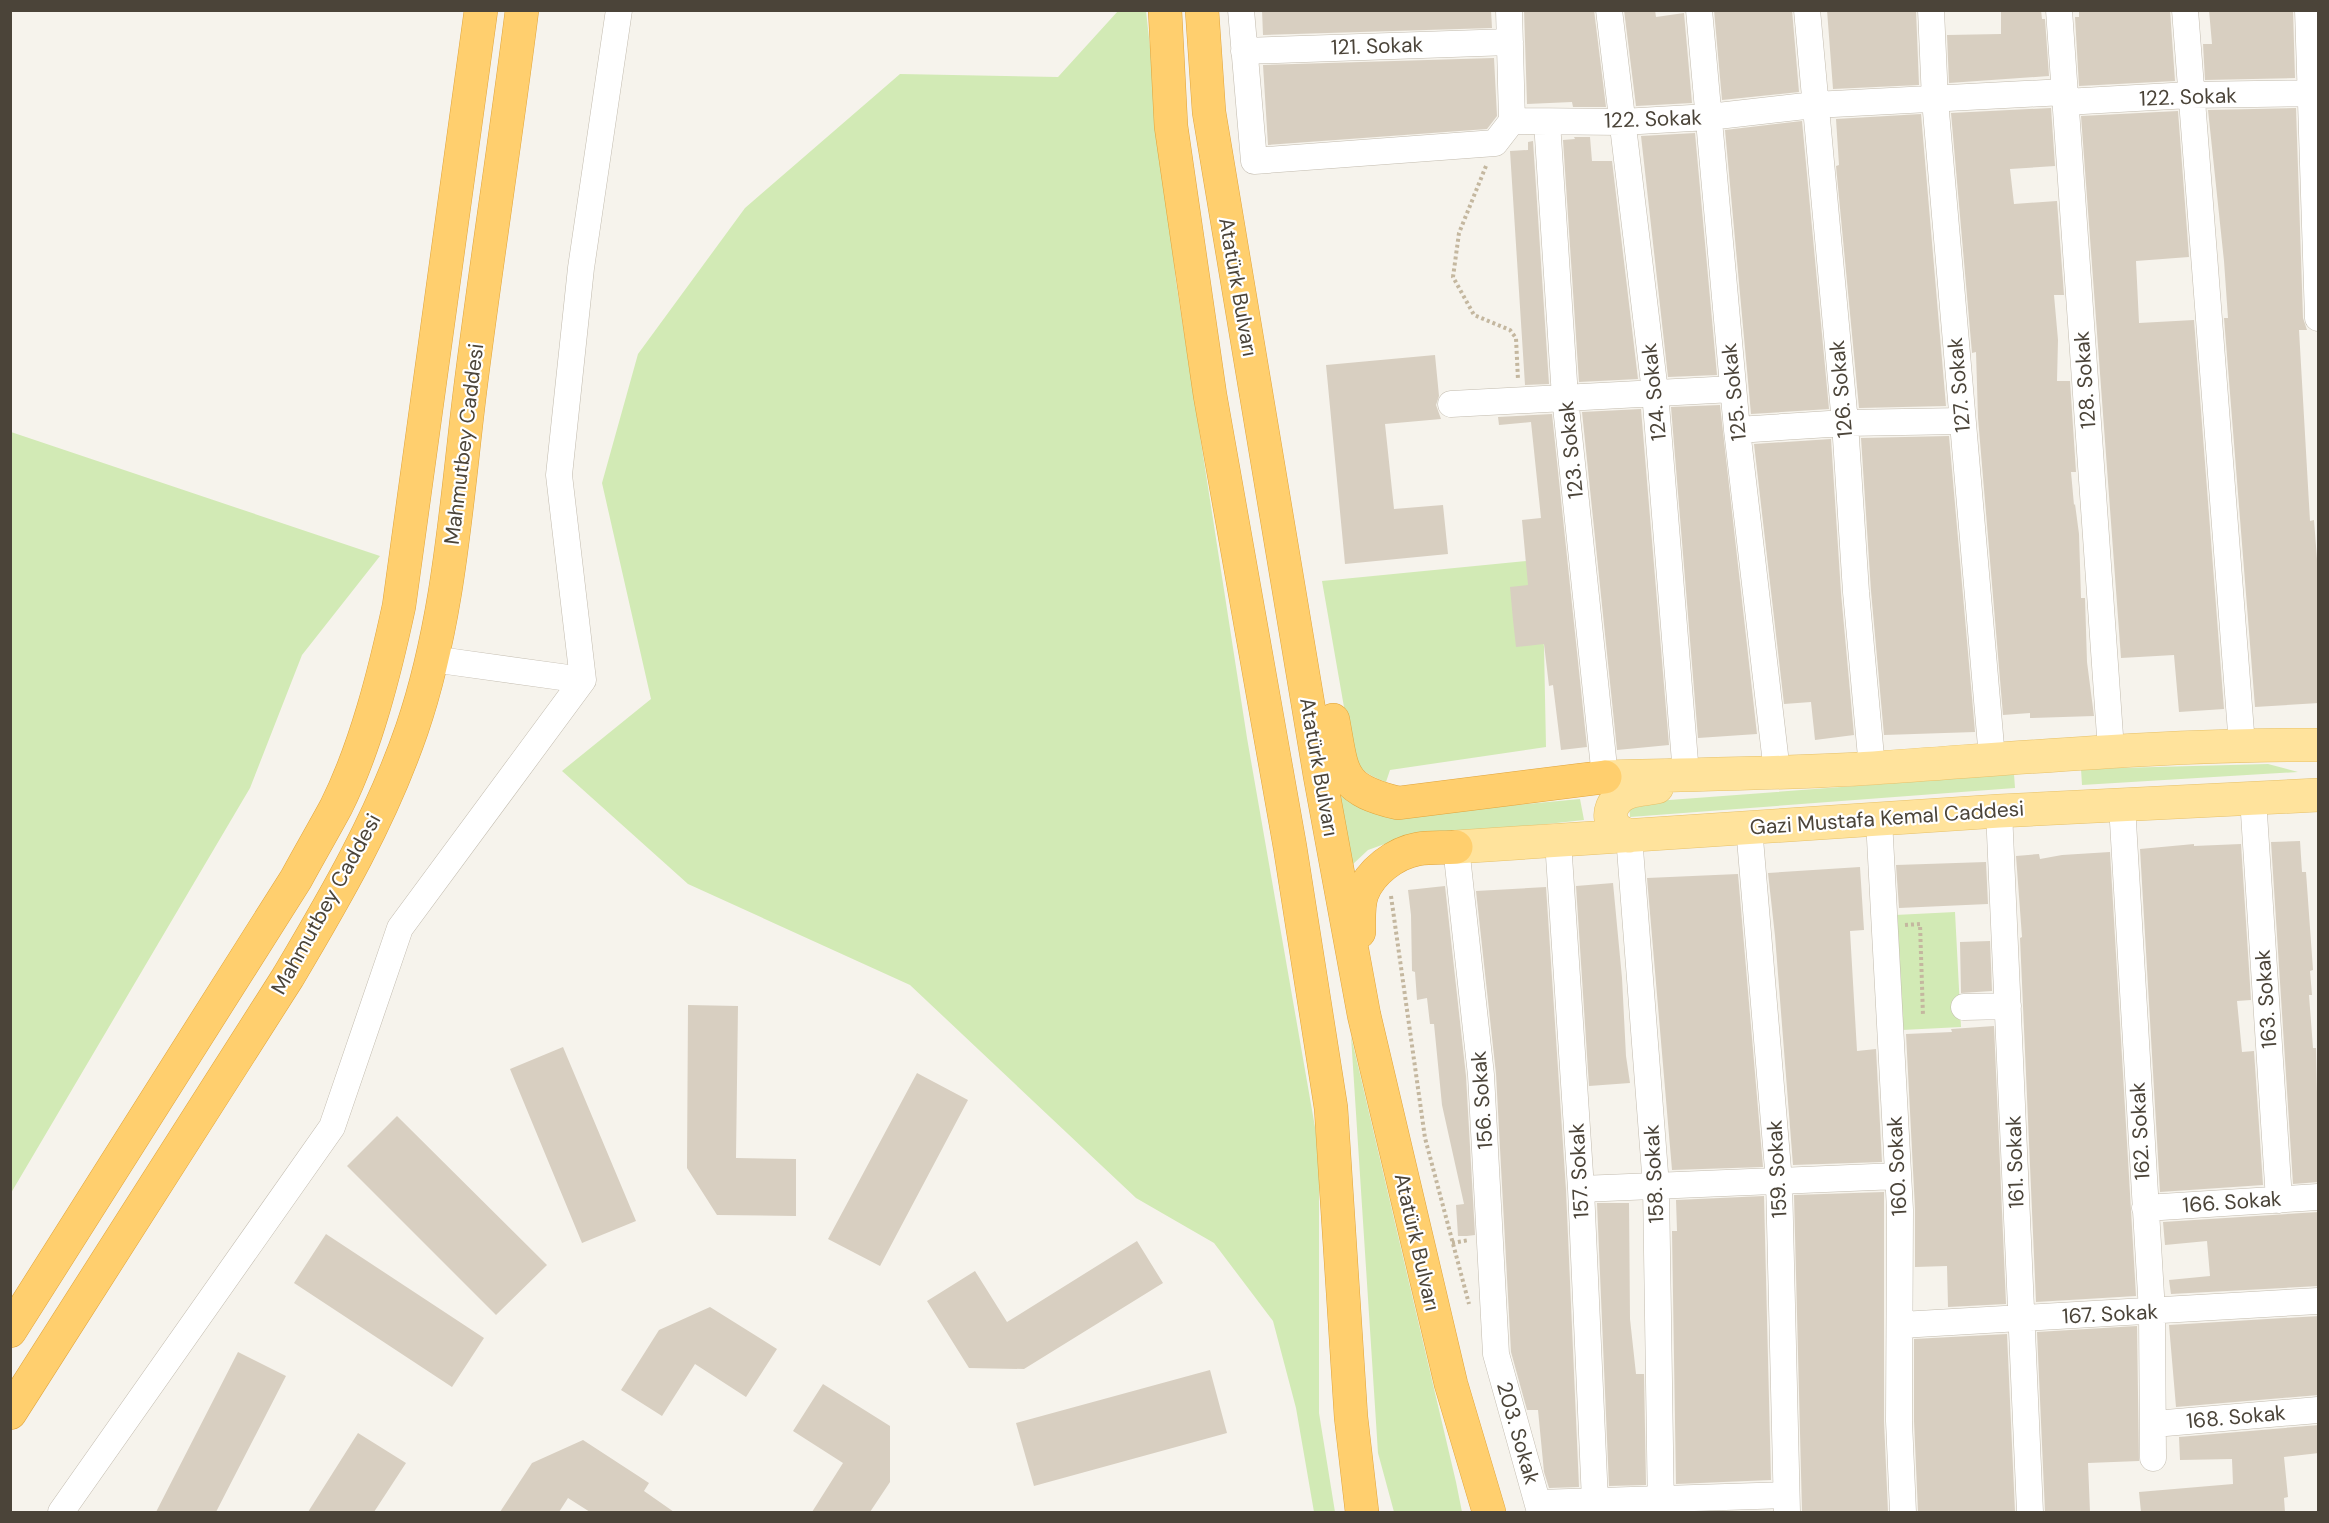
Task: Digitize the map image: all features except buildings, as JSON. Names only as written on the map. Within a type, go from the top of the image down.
[{"type":"highway","name":"Mahmutbey Caddesi","points":[[10,1331],[296,879],[337,805],[368,723],[387,665],[399,606],[481,10]]},
{"type":"highway","name":"Mahmutbey Caddesi","points":[[10,1413],[288,977],[359,854],[402,758],[432,659],[446,584],[522,10]]},
{"type":"highway","name":"Atatürk Bulvarı","points":[[1165,10],[1171,126],[1210,395],[1290,847],[1331,1108],[1351,1417],[1362,1512]]},
{"type":"highway","name":"Atatürk Bulvarı","points":[[1202,10],[1209,112],[1320,776],[1364,1015],[1451,1384],[1489,1512]]},
{"type":"highway","points":[[1242,307],[1267,357],[1339,751],[1347,779],[1358,789],[1378,798],[1398,803],[1605,777]]},
{"type":"highway","points":[[1364,1015],[1359,929],[1361,896],[1370,878],[1382,867],[1403,854],[1418,849],[1456,847]]},
{"type":"highway","points":[[1451,1384],[1451,1435],[1472,1512]]},
{"type":"highway","points":[[1350,1386],[1369,1435],[1378,1512]]},
{"type":"main road","points":[[1605,777],[1872,768],[2111,750],[2242,745],[2319,745]]},
{"type":"main road","points":[[1629,836],[1616,828],[1611,819],[1611,809],[1617,799],[1628,792],[1659,787],[1686,774]]},
{"type":"main road","name":"Gazi Mustafa Kemal Caddesi","points":[[1456,847],[2000,811],[2319,795]]},
{"type":"street","points":[[61,1512],[332,1127],[400,928],[583,680],[559,475],[581,268],[619,10]]},
{"type":"street","points":[[1241,10],[1254,161],[1495,143],[1512,121],[1509,10]]},
{"type":"street","name":"124. Sokak","points":[[1609,10],[1655,392],[1686,774]]},
{"type":"street","name":"125. Sokak","points":[[1699,10],[1737,430],[1777,772]]},
{"type":"street","name":"126. Sokak","points":[[1807,10],[1845,423],[1872,768]]},
{"type":"street","name":"127. Sokak","points":[[1931,10],[1935,100],[1992,758]]},
{"type":"street","name":"128. Sokak","points":[[2059,10],[2111,750]]},
{"type":"street","points":[[2185,10],[2242,745]]},
{"type":"street","points":[[2308,10],[2314,39],[2311,93],[2316,146],[2319,318]]},
{"type":"street","name":"121. Sokak","points":[[1244,51],[1510,42]]},
{"type":"street","name":"122. Sokak","points":[[1512,121],[1622,122],[1709,117],[1814,105],[1935,100],[2311,93]]},
{"type":"street","name":"123. Sokak","points":[[1547,122],[1565,397],[1605,777]]},
{"type":"street","points":[[1451,404],[1733,388]]},
{"type":"street","points":[[1737,430],[1845,423],[1962,421]]},
{"type":"street","points":[[432,659],[583,680]]},
{"type":"street","name":"163. Sokak","points":[[2253,798],[2278,1200]]},
{"type":"street","name":"162. Sokak","points":[[2122,805],[2152,1312],[2153,1458]]},
{"type":"street","name":"161. Sokak","points":[[2000,811],[2030,1512]]},
{"type":"street","name":"160. Sokak","points":[[1879,820],[1899,1176],[1901,1325],[1899,1421],[1903,1512]]},
{"type":"street","name":"159. Sokak","points":[[1749,827],[1779,1181],[1787,1504]]},
{"type":"street","name":"158. Sokak","points":[[1629,836],[1656,1186],[1661,1506]]},
{"type":"street","name":"157. Sokak","points":[[1558,841],[1581,1189],[1595,1501]]},
{"type":"street","name":"156. Sokak","points":[[1456,847],[1481,1075],[1496,1354]]},
{"type":"street","points":[[1964,1007],[2008,1006]]},
{"type":"street","points":[[1581,1189],[1899,1176]]},
{"type":"street","name":"166. Sokak","points":[[2145,1208],[2319,1197]]},
{"type":"street","name":"167. Sokak","points":[[1901,1325],[2319,1301]]},
{"type":"street","name":"203. Sokak","points":[[1496,1354],[1539,1508]]},
{"type":"street","name":"168. Sokak","points":[[2154,1424],[2319,1410]]},
{"type":"street","points":[[1539,1508],[1595,1501],[1661,1506],[1787,1504]]},
{"type":"path","points":[[1495,143],[1459,233],[1453,277],[1474,315],[1510,330],[1515,338],[1520,400]]},
{"type":"path","points":[[1392,904],[1425,1138],[1471,1311]]},
{"type":"path","points":[[1905,925],[1920,924],[1923,1016]]},
{"type":"green space","points":[[1118,11],[1146,11],[1176,281],[1247,738],[1319,1150],[1319,1413],[1335,1512],[1314,1512],[1296,1408],[1273,1321],[1214,1243],[1136,1198],[910,985],[688,884],[562,771],[651,699],[602,483],[638,354],[745,208],[900,74],[1058,77]]},
{"type":"green space","points":[[11,432],[380,556],[302,655],[250,788],[11,1193]]},
{"type":"green space","points":[[1536,560],[1544,647],[1546,747],[1390,770],[1386,782],[1365,772],[1352,753],[1322,581]]},
{"type":"green space","points":[[2268,764],[2298,772],[2082,785],[2081,769]]},
{"type":"green space","points":[[2014,774],[2015,788],[1630,817],[1629,803]]},
{"type":"green space","points":[[1339,791],[1389,817],[1580,799],[1584,820],[1393,841],[1368,850],[1352,865]]},
{"type":"green space","points":[[1955,912],[1961,1027],[1902,1030],[1895,915]]},
{"type":"green space","points":[[1351,1036],[1462,1512],[1394,1512],[1378,1453]]}]
